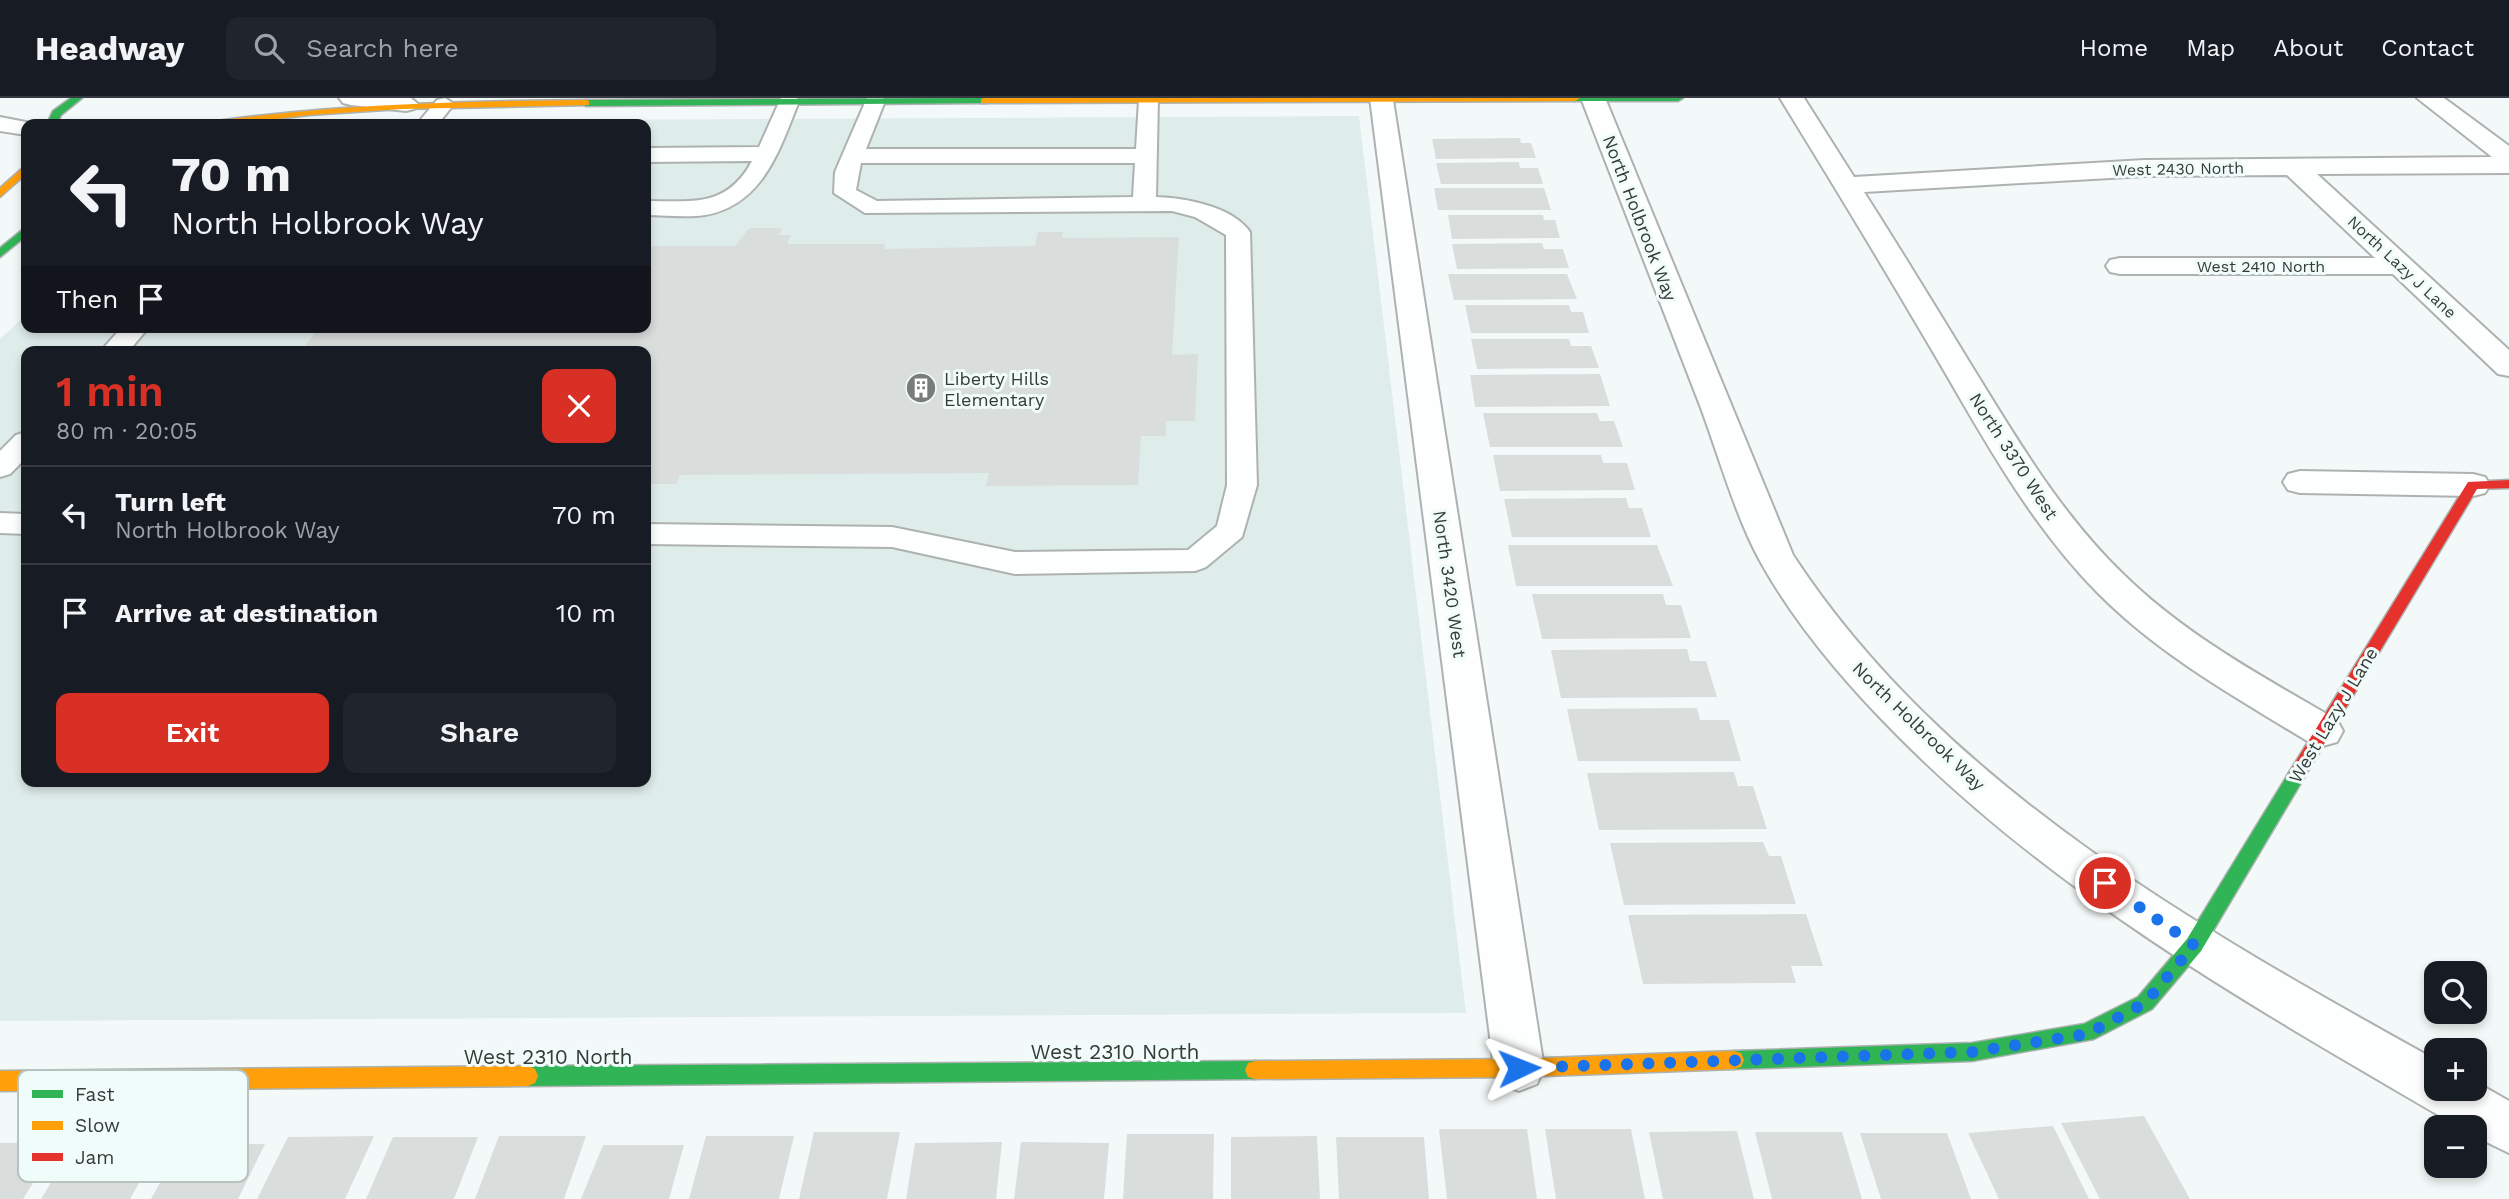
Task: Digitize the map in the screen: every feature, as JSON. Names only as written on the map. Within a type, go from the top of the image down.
[{"type":"street","points":[[54,119],[57,113],[77,98]]},
{"type":"street","points":[[351,98],[406,104]]},
{"type":"street","points":[[248,119],[298,111],[406,104],[1678,98]]},
{"type":"street","name":"North 3370 West","points":[[1793,98],[2008,452],[2055,521],[2111,584],[2173,638],[2229,676],[2323,731]]},
{"type":"street","points":[[2429,98],[2509,158]]},
{"type":"street","name":"North Holbrook Way","points":[[1593,99],[1750,499],[1776,557],[1816,618],[1872,684],[1958,768],[2060,852],[2194,945],[2424,1080]]},
{"type":"street","name":"North 3420 West","points":[[1381,100],[1519,1068]]},
{"type":"street","points":[[215,119],[238,106]]},
{"type":"street","points":[[0,124],[21,127]]},
{"type":"street","name":"West 2430 North","points":[[1847,185],[2145,168],[2509,165]]},
{"type":"street","name":"North Lazy J Lane","points":[[2294,167],[2509,366]]},
{"type":"street","points":[[0,194],[21,173]]},
{"type":"street","points":[[0,254],[21,234]]},
{"type":"street","name":"West 2410 North","points":[[2120,266],[2401,267]]},
{"type":"street","points":[[2300,482],[2509,484]]},
{"type":"street","name":"West Lazy J Lane","points":[[2194,945],[2473,485]]},
{"type":"street","name":"West 2310 North","points":[[248,1079],[1519,1068],[1972,1052],[2087,1034],[2145,1003],[2194,945]]},
{"type":"street","name":"West 2310 North","points":[[0,1081],[18,1081]]},
{"type":"street","name":"North Holbrook Way","points":[[2461,1101],[2509,1128]]},
{"type":"lane","points":[[1142,100],[1145,156],[1143,204]]},
{"type":"lane","points":[[651,534],[892,537],[1015,563],[1195,560],[1231,530],[1242,485],[1238,232],[1204,209],[1171,203],[873,208],[845,193],[846,172],[875,101]]},
{"type":"lane","points":[[651,208],[706,208],[741,194],[754,178],[789,102]]},
{"type":"lane","points":[[431,119],[444,104]]},
{"type":"lane","points":[[651,155],[765,154]]},
{"type":"lane","points":[[853,156],[1145,156]]},
{"type":"lane","points":[[119,346],[130,333]]},
{"type":"lane","points":[[0,468],[21,446]]},
{"type":"lane","points":[[0,523],[21,524]]},
{"type":"shaded area","points":[[1359,116],[1466,1013],[0,1021],[0,339],[21,320],[21,333],[651,333],[651,119]]},
{"type":"building","points":[[1520,138],[1521,143],[1531,143],[1536,158],[1436,159],[1432,139]]},
{"type":"building","points":[[1519,162],[1520,168],[1538,168],[1543,184],[1441,184],[1436,163]]},
{"type":"building","points":[[1434,188],[1544,188],[1551,210],[1438,210]]},
{"type":"building","points":[[1448,215],[1543,215],[1544,220],[1555,220],[1560,238],[1452,239]]},
{"type":"building","name":"Liberty Hills Elementary","points":[[749,228],[782,228],[779,235],[791,235],[787,244],[885,244],[884,249],[1035,246],[1038,232],[1063,232],[1062,238],[1179,237],[1172,355],[1198,354],[1195,421],[1166,421],[1166,436],[1141,436],[1138,485],[986,486],[989,473],[680,475],[676,484],[651,484],[651,346],[305,346],[315,333],[651,333],[651,246],[735,246]]},
{"type":"building","points":[[1542,243],[1544,249],[1563,249],[1569,268],[1457,269],[1452,244]]},
{"type":"building","points":[[1448,274],[1567,274],[1577,299],[1454,300]]},
{"type":"building","points":[[1465,305],[1569,305],[1571,312],[1583,312],[1589,333],[1471,333]]},
{"type":"building","points":[[1471,339],[1569,339],[1571,346],[1591,346],[1599,368],[1477,369]]},
{"type":"building","points":[[1600,374],[1610,406],[1475,407],[1470,375]]},
{"type":"building","points":[[1483,413],[1597,413],[1600,421],[1614,421],[1623,447],[1490,447]]},
{"type":"building","points":[[1493,455],[1601,455],[1603,463],[1627,463],[1635,490],[1500,491]]},
{"type":"building","points":[[1626,498],[1629,508],[1642,508],[1651,537],[1512,537],[1504,499]]},
{"type":"building","points":[[1508,545],[1657,545],[1673,586],[1516,586]]},
{"type":"building","points":[[1532,594],[1663,594],[1666,605],[1681,605],[1691,638],[1542,639]]},
{"type":"building","points":[[1687,649],[1690,661],[1706,661],[1717,697],[1561,698],[1551,650]]},
{"type":"building","points":[[1697,708],[1700,720],[1729,720],[1741,761],[1578,761],[1567,709]]},
{"type":"building","points":[[1734,772],[1738,786],[1753,786],[1767,829],[1599,830],[1587,773]]},
{"type":"building","points":[[1763,842],[1769,856],[1781,856],[1796,904],[1624,905],[1610,843]]},
{"type":"building","points":[[1806,914],[1823,966],[1791,966],[1796,983],[1643,984],[1628,915]]},
{"type":"building","points":[[2144,1116],[2190,1199],[2100,1199],[2061,1123]]},
{"type":"building","points":[[2053,1126],[2089,1199],[1999,1199],[1968,1133]]},
{"type":"building","points":[[1439,1129],[1527,1129],[1537,1199],[1447,1199]]},
{"type":"building","points":[[1545,1129],[1631,1129],[1645,1199],[1556,1199]]},
{"type":"building","points":[[1737,1131],[1754,1199],[1663,1199],[1649,1132]]},
{"type":"building","points":[[814,1132],[900,1132],[887,1199],[799,1199]]},
{"type":"building","points":[[1755,1132],[1842,1132],[1862,1199],[1772,1199]]},
{"type":"building","points":[[1860,1133],[1947,1133],[1971,1199],[1881,1199]]},
{"type":"building","points":[[1127,1134],[1214,1134],[1213,1199],[1123,1199]]},
{"type":"building","points":[[374,1136],[345,1199],[257,1199],[288,1137]]},
{"type":"building","points":[[499,1136],[586,1136],[564,1199],[475,1199]]},
{"type":"building","points":[[706,1136],[794,1136],[779,1199],[689,1199]]},
{"type":"building","points":[[1317,1136],[1320,1199],[1231,1199],[1231,1137]]},
{"type":"building","points":[[393,1137],[478,1137],[454,1199],[366,1199]]},
{"type":"building","points":[[1336,1137],[1424,1137],[1429,1199],[1339,1199]]},
{"type":"building","points":[[1002,1142],[996,1199],[906,1199],[915,1143]]},
{"type":"building","points":[[1021,1142],[1109,1143],[1104,1199],[1014,1199]]},
{"type":"building","points":[[0,1143],[18,1143],[18,1182],[34,1182],[23,1199],[0,1199]]},
{"type":"building","points":[[248,1144],[265,1144],[248,1179]]},
{"type":"building","points":[[603,1145],[684,1145],[669,1199],[581,1199]]},
{"type":"building","points":[[51,1182],[140,1182],[130,1199],[41,1199]]},
{"type":"building","points":[[160,1182],[246,1182],[238,1199],[151,1199]]},
{"type":"traffic: fast","points":[[54,119],[57,113],[77,98]]},
{"type":"traffic: fast","points":[[1575,98],[1678,98]]},
{"type":"traffic: fast","points":[[586,103],[984,101]]},
{"type":"traffic: fast","points":[[0,254],[21,235]]},
{"type":"traffic: fast","points":[[1734,1060],[1972,1052],[2087,1033],[2145,1003],[2194,945],[2296,776]]},
{"type":"traffic: fast","points":[[528,1076],[1255,1070]]},
{"type":"traffic: slow","points":[[984,101],[1575,98]]},
{"type":"traffic: slow","points":[[250,119],[355,109],[586,103]]},
{"type":"traffic: slow","points":[[0,194],[21,173]]},
{"type":"traffic: slow","points":[[1255,1070],[1519,1068],[1734,1060]]},
{"type":"traffic: slow","points":[[248,1079],[528,1076]]},
{"type":"traffic: slow","points":[[0,1081],[18,1081]]},
{"type":"traffic: jam","points":[[2296,776],[2473,485],[2509,484]]},
{"type":"place","name":"Liberty Hills Elementary","points":[[921,388]]},
{"type":"route","points":[[1519,1068],[1972,1052],[2087,1034],[2145,1003],[2194,945],[2105,883]]}]
